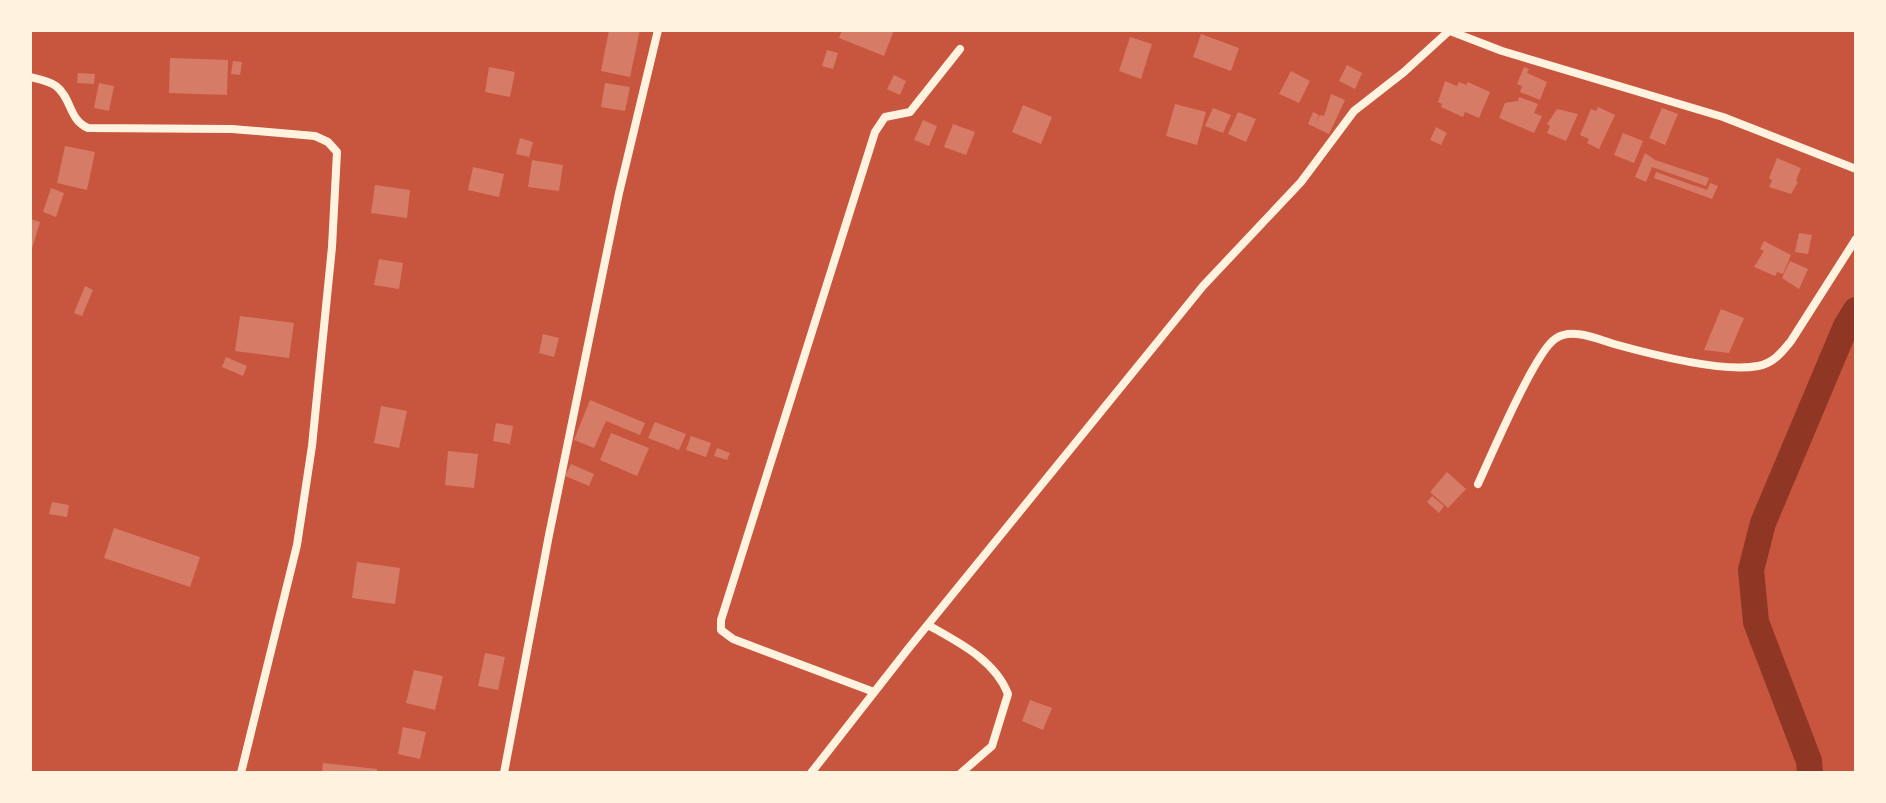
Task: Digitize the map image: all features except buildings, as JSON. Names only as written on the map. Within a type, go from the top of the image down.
[{"type":"street","points":[[504,773],[619,193],[658,30]]},
{"type":"street","points":[[811,773],[1203,286],[1301,182],[1354,111],[1450,30],[1502,51],[1723,117],[1856,169]]},
{"type":"street","points":[[874,692],[733,639],[721,630],[721,620],[875,132],[885,117],[910,112],[960,49]]},
{"type":"street","points":[[30,77],[54,84],[67,99],[73,117],[88,128],[232,129],[315,136],[328,142],[337,152],[332,247],[312,446],[297,545],[241,773]]},
{"type":"street","points":[[1478,484],[1537,361],[1554,339],[1566,334],[1582,335],[1724,367],[1758,366],[1779,355],[1791,341],[1856,239]]},
{"type":"street","points":[[928,625],[997,672],[1008,694],[992,746],[961,773]]},
{"type":"waterway","points":[[1810,773],[1809,761],[1756,622],[1751,570],[1763,523],[1846,326],[1856,310]]}]
